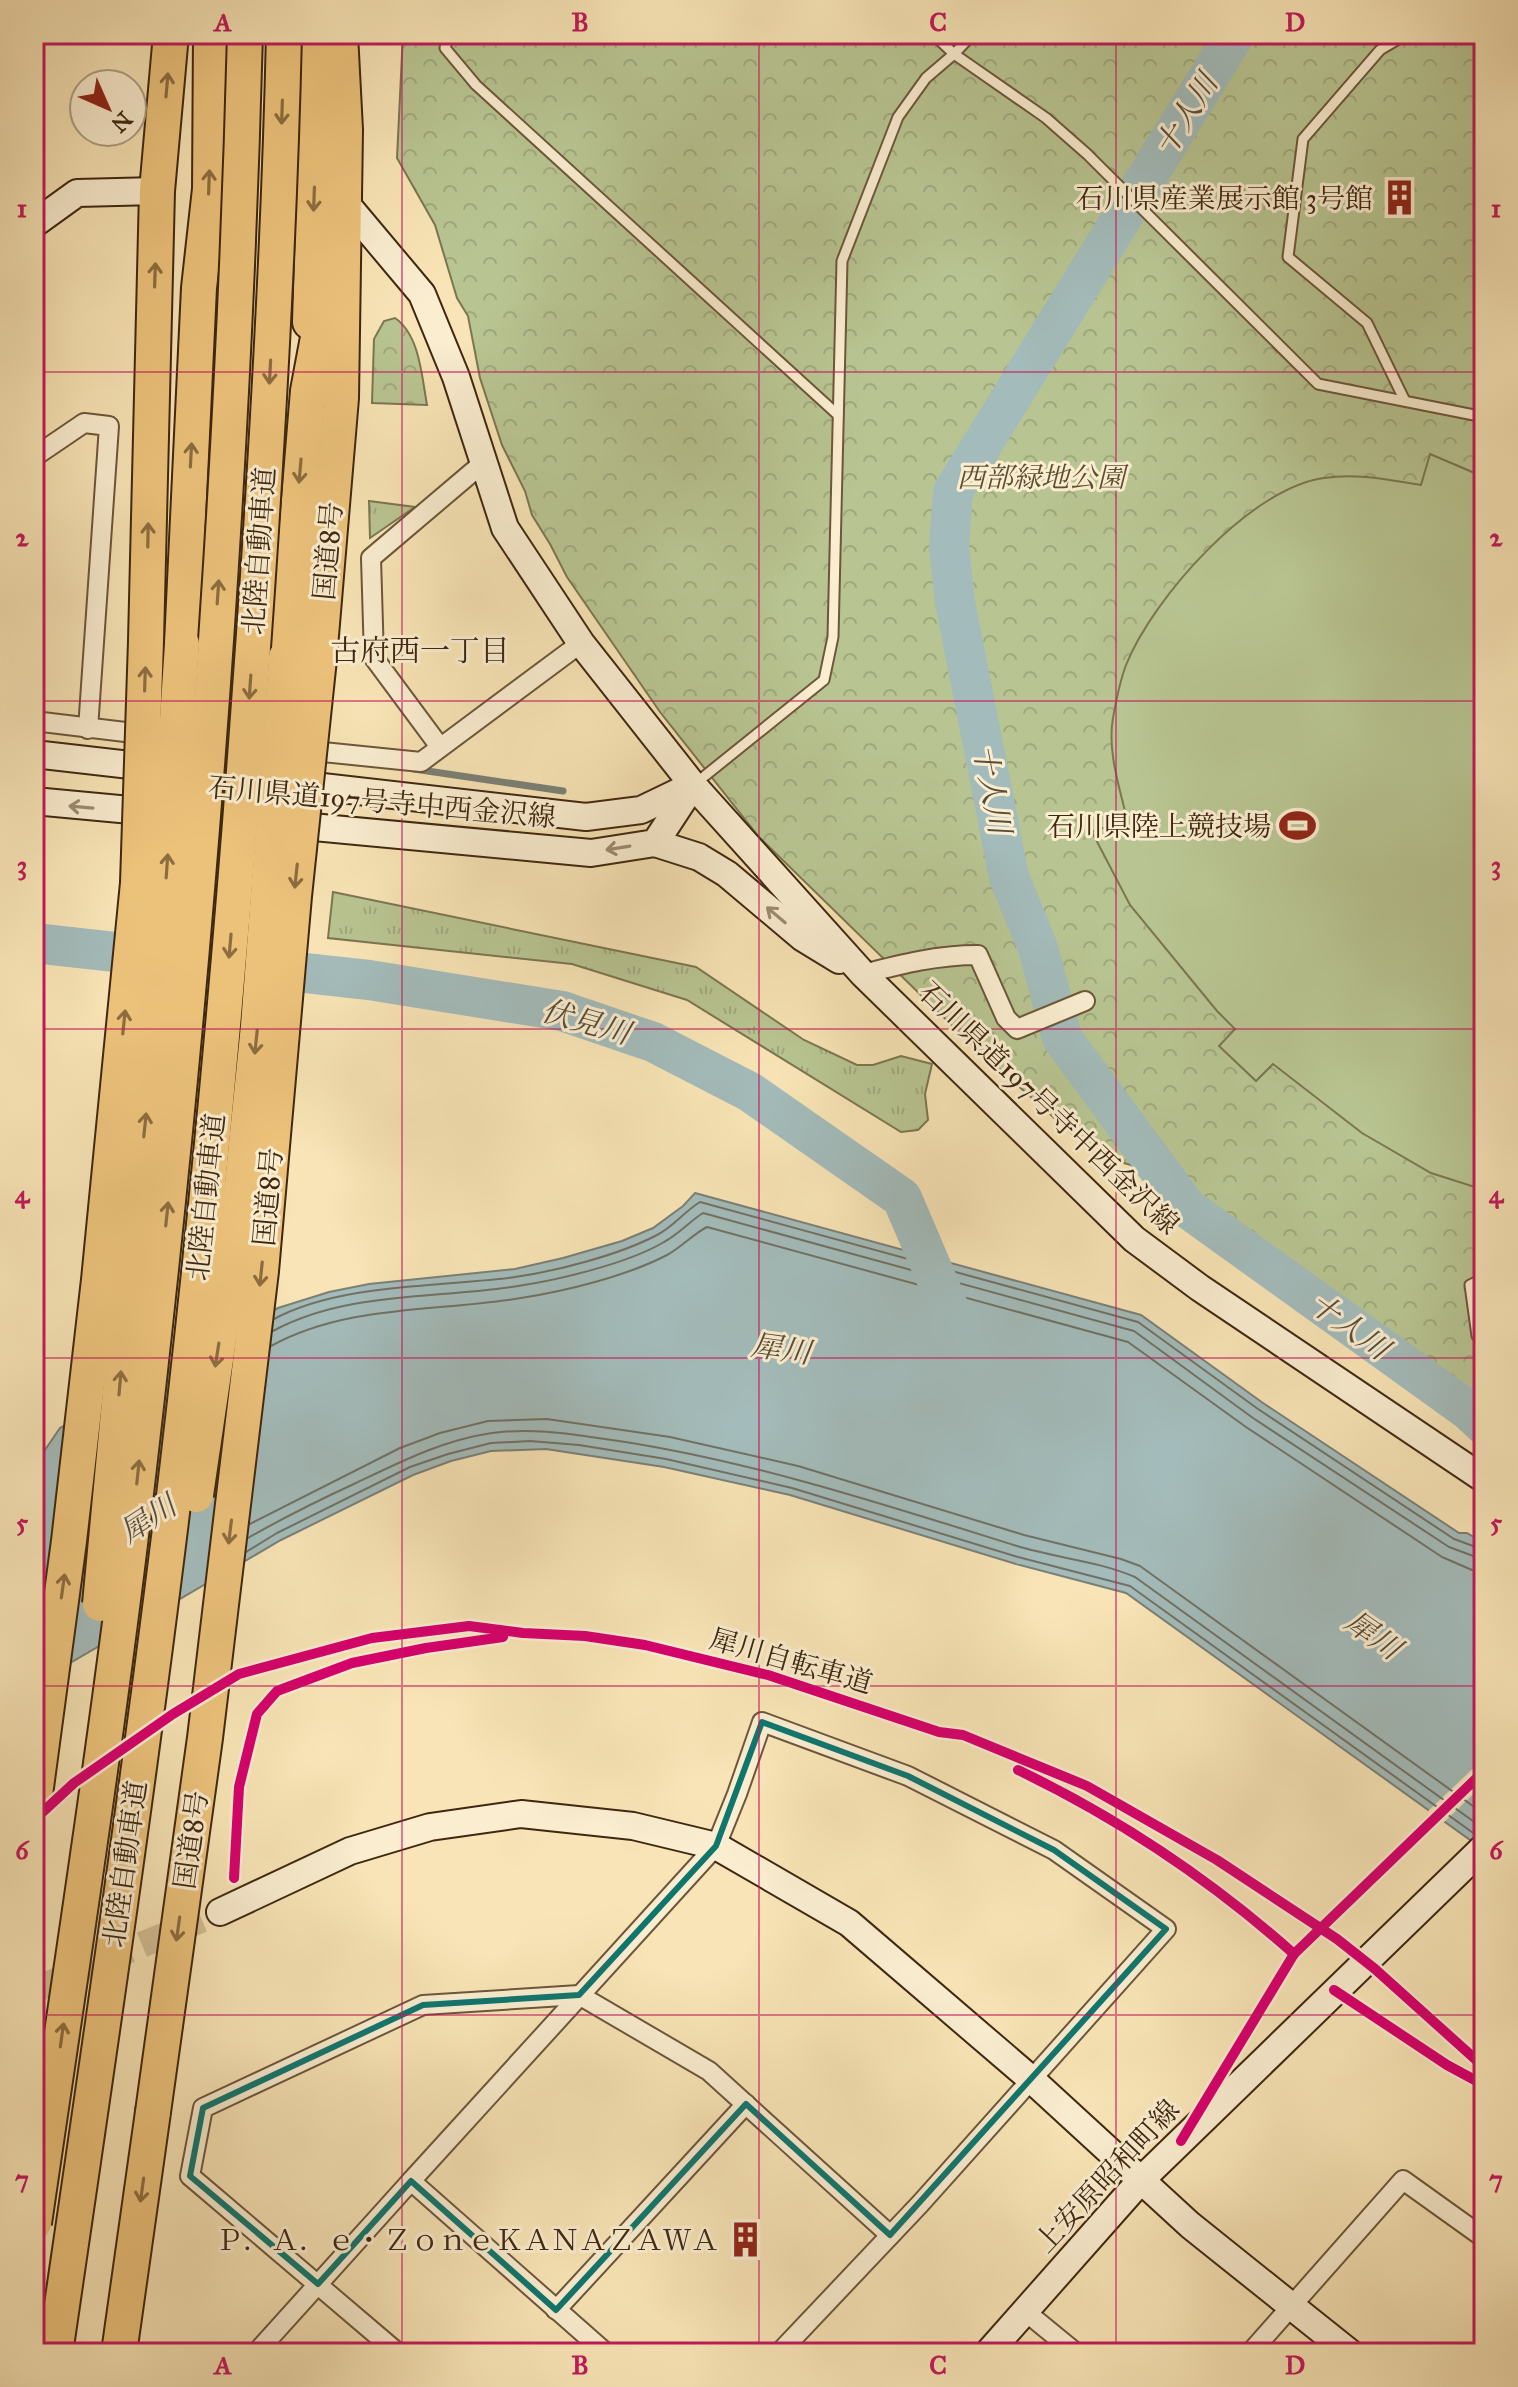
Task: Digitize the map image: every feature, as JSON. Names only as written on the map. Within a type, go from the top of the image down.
[{"type":"highway","points":[[34,1802],[69,1541],[99,1280],[138,883],[157,191],[171,34]]},
{"type":"highway","points":[[76,1936],[95,1657],[158,1007],[182,644],[199,288],[210,189],[211,34]]},
{"type":"highway","name":"北陸自動車道","points":[[34,2223],[131,1532],[166,1222],[199,881],[224,510],[245,34]]},
{"type":"highway","name":"北陸自動車道","points":[[55,2353],[170,1529],[205,1213],[236,886],[263,505],[284,34]]},
{"type":"highway","name":"国道8号","points":[[119,2353],[205,1738],[261,1271],[294,896],[302,658],[341,398],[345,130],[340,34]]},
{"type":"highway","points":[[345,130],[360,34]]},
{"type":"highway","points":[[115,1937],[140,1829],[183,1578],[242,1183],[302,658],[319,50]]},
{"type":"highway","points":[[157,191],[170,198],[183,213],[192,231],[199,288]]},
{"type":"highway","points":[[308,391],[343,200]]},
{"type":"main road","points":[[34,224],[77,193],[157,191]]},
{"type":"main road","name":"石川県道197号寺中西金沢線","points":[[343,200],[422,294],[456,377],[505,528],[581,643],[693,785],[863,974],[1134,1239],[1200,1288],[1476,1474]]},
{"type":"main road","name":"石川県道197号寺中西金沢線","points":[[34,754],[586,817],[641,810],[693,785]]},
{"type":"main road","points":[[693,785],[655,843],[699,857],[727,874],[803,938],[863,974]]},
{"type":"main road","name":"石川県道197号寺中西金沢線","points":[[34,801],[591,853],[655,843]]},
{"type":"main road","points":[[220,1912],[350,1851],[430,1827],[521,1814],[633,1826],[716,1846],[849,1923],[1032,2080],[1190,2225],[1350,2353]]},
{"type":"main road","name":"上安原昭和町線","points":[[988,2353],[1142,2179],[1484,1847]]},
{"type":"street","points":[[34,457],[84,423],[109,426],[88,729]]},
{"type":"street","points":[[440,747],[374,658],[371,558],[483,463]]},
{"type":"street","points":[[34,721],[421,762],[581,643]]},
{"type":"street","points":[[863,974],[917,960],[948,955],[978,955],[1006,1018],[1017,1029],[1085,1001]]},
{"type":"street","points":[[256,2353],[716,1846],[762,1722],[908,1776],[1054,1850],[1166,1929],[1032,2080],[779,2353]]},
{"type":"street","points":[[398,2353],[190,2176],[203,2108],[423,2005],[579,1995],[709,2071],[890,2235]]},
{"type":"street","points":[[556,2310],[746,2104]]},
{"type":"street","points":[[1250,2353],[1403,2180],[1484,2238]]},
{"type":"street","points":[[411,2181],[606,2353]]},
{"type":"street","points":[[1026,2312],[1076,2353]]},
{"type":"lane","points":[[449,34],[445,48],[476,85],[838,415]]},
{"type":"lane","points":[[933,34],[954,54],[1046,118],[1087,154],[1318,384],[1484,417]]},
{"type":"lane","points":[[693,785],[824,680],[833,637],[842,261],[898,117],[926,78],[973,34]]},
{"type":"lane","points":[[1404,399],[1367,323],[1288,257],[1303,139],[1380,50],[1407,34]]},
{"type":"lane","points":[[1484,1278],[1470,1285],[1477,1336],[1484,1343]]},
{"type":"highlighted area","points":[[762,1722],[908,1776],[1054,1850],[1166,1929],[890,2235],[746,2104],[556,2310],[411,2181],[318,2284],[190,2176],[203,2108],[423,2005],[579,1995],[716,1846]]},
{"type":"green space","name":"西部緑地公園","points":[[403,34],[1484,34],[1484,1404],[1387,1341],[1244,1235],[1180,1179],[1096,1155],[970,1043],[759,837],[660,712],[567,577],[532,515],[525,491],[502,445],[480,378],[468,316],[457,298],[435,225],[397,158]]},
{"type":"green space","points":[[395,318],[415,346],[427,405],[372,403],[374,339],[384,321]]},
{"type":"green space","name":"石川県陸上競技場","points":[[1430,454],[1484,477],[1484,1190],[1431,1173],[1362,1133],[1273,1064],[1256,1081],[1219,1046],[1235,1029],[1130,905],[1092,832],[1127,820],[1112,744],[1118,691],[1139,638],[1181,579],[1236,524],[1295,486],[1324,478],[1349,476],[1421,485]]},
{"type":"green space","points":[[369,501],[415,507],[370,538]]},
{"type":"green space","points":[[333,892],[696,967],[804,1040],[857,1065],[873,1065],[901,1056],[932,1064],[925,1094],[928,1120],[918,1130],[901,1132],[687,1000],[572,964],[328,938]]},
{"type":"water","name":"犀川","points":[[695,1193],[1141,1315],[1263,1403],[1459,1533],[1467,1533],[1484,1543],[1484,1850],[1126,1593],[1016,1564],[790,1495],[664,1467],[546,1449],[491,1451],[413,1475],[281,1540],[34,1684],[34,1466],[60,1428],[278,1308],[329,1292],[369,1284],[515,1269],[563,1258],[622,1241],[653,1228]]},
{"type":"pier","points":[[1484,1758],[1484,1784],[1441,1825],[1425,1814]]},
{"type":"waterway","name":"十人川","points":[[1235,34],[953,492],[949,546],[955,602],[1009,877],[1038,948],[1062,1038],[1187,1208],[1468,1410],[1484,1425]]},
{"type":"waterway","points":[[414,769],[563,791]]},
{"type":"waterway","name":"伏見川","points":[[34,943],[369,980],[562,1011],[653,1042],[750,1092],[902,1198],[948,1306]]},
{"type":"tunnel","points":[[34,1990],[220,1912]]},
{"type":"cycle path","name":"犀川自転車道","points":[[34,1820],[74,1783],[173,1714],[239,1674],[372,1638],[469,1626],[585,1636],[645,1645],[768,1675],[939,1732],[963,1735],[1087,1786],[1217,1860],[1337,1939],[1484,2067]]},
{"type":"cycle path","points":[[234,1878],[239,1787],[257,1714],[277,1691],[352,1663],[503,1637]]},
{"type":"cycle path","points":[[1018,1770],[1092,1809],[1162,1852],[1230,1901],[1294,1954]]},
{"type":"cycle path","points":[[1181,2141],[1294,1954],[1484,1771]]},
{"type":"cycle path","points":[[1334,1990],[1447,2065],[1484,2085]]},
{"type":"place","name":"石川県産業展示館 3号館","points":[[1399,198]]},
{"type":"place","name":"石川県陸上競技場","points":[[1297,826]]},
{"type":"place","name":"Ｐ．Ａ．ｅ・ＺｏｎｅＫＡＮＡＺＡＷＡ","points":[[745,2240]]},
{"type":"district","name":"古府西一丁目","points":[[420,651]]}]
